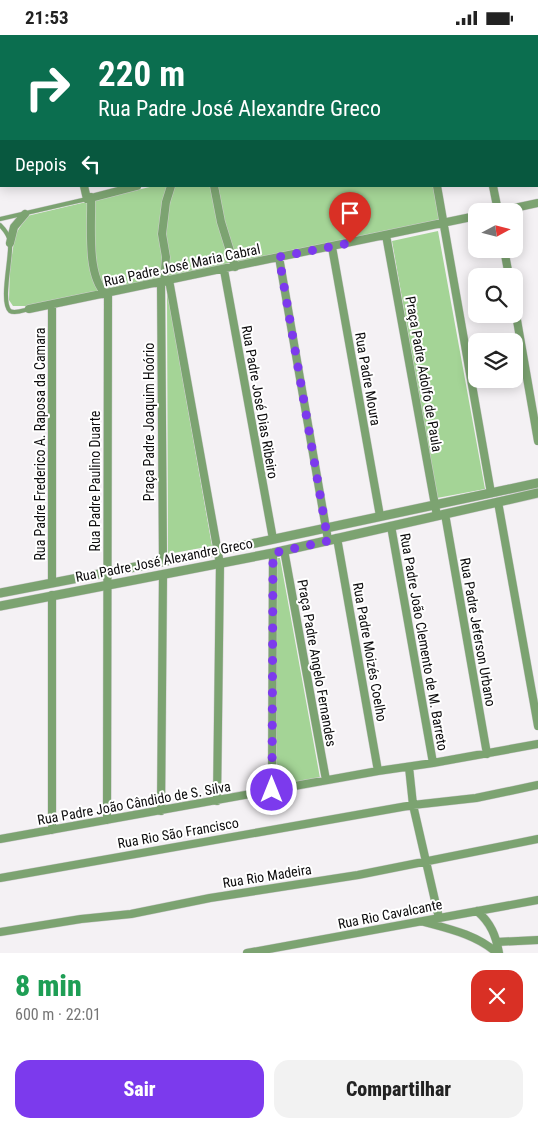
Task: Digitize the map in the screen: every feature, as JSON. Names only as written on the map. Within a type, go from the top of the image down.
[{"type":"street","points":[[84,187],[89,198],[94,272],[100,289],[107,293]]},
{"type":"street","points":[[89,198],[133,187]]},
{"type":"street","points":[[171,187],[166,202],[162,234],[166,257],[165,281],[220,564],[217,801]]},
{"type":"street","points":[[214,187],[221,222],[235,267]]},
{"type":"street","points":[[437,187],[491,493]]},
{"type":"street","points":[[493,187],[497,203]]},
{"type":"street","points":[[523,206],[538,203]]},
{"type":"street","points":[[10,243],[17,221],[25,214]]},
{"type":"street","name":"Rua Padre José Maria Cabral","points":[[29,309],[224,270],[468,218]]},
{"type":"street","name":"Praça Padre Adolfo de Paula","points":[[386,235],[434,505],[441,515]]},
{"type":"street","name":"Rua Padre Moura","points":[[332,247],[380,516]]},
{"type":"street","name":"Rua Padre Moizés Coelho","points":[[279,257],[326,528],[333,539],[378,771]]},
{"type":"street","name":"Rua Padre José Dias Ribeiro","points":[[224,270],[273,539]]},
{"type":"street","name":"Praça Padre Joaquim Hoório","points":[[163,562],[165,281]]},
{"type":"street","name":"Rua Padre Paulino Duarte","points":[[107,293],[107,820]]},
{"type":"street","name":"Rua Padre Frederico A. Raposa da Camara","points":[[52,305],[52,583]]},
{"type":"street","points":[[517,323],[538,441]]},
{"type":"street","name":"Rua Padre José Alexandre Greco","points":[[0,593],[218,551],[538,483]]},
{"type":"street","name":"Rua Padre José Alexandre Greco","points":[[0,606],[273,553],[538,493]]},
{"type":"street","points":[[498,502],[538,726]]},
{"type":"street","name":"Rua Padre Jeferson Urbano","points":[[441,515],[487,754]]},
{"type":"street","name":"Rua Padre João Clemento de M. Barreto","points":[[391,526],[433,763]]},
{"type":"street","name":"Praça Padre Angelo Fernandes","points":[[284,550],[326,780]]},
{"type":"street","points":[[272,790],[273,553]]},
{"type":"street","points":[[161,811],[163,575]]},
{"type":"street","points":[[52,595],[52,830]]},
{"type":"street","name":"Rua Padre João Cândido de S. Silva","points":[[0,839],[538,744]]},
{"type":"street","points":[[409,767],[413,805],[439,918]]},
{"type":"street","name":"Rua Rio São Francisco","points":[[0,878],[413,805],[476,799],[538,785]]},
{"type":"street","name":"Rua Rio Madeira","points":[[0,932],[81,919],[131,914],[210,898],[358,875],[538,839]]},
{"type":"street","name":"Rua Rio Cavalcante","points":[[247,953],[538,900]]},
{"type":"street","points":[[477,911],[488,922],[494,932],[498,953]]},
{"type":"street","points":[[421,921],[472,937],[484,942],[498,953]]},
{"type":"street","points":[[497,942],[538,940]]},
{"type":"lane","points":[[0,219],[89,198]]},
{"type":"lane","points":[[0,225],[10,243]]},
{"type":"lane","name":"Rua Padre José Maria Cabral","points":[[10,243],[6,290],[7,304],[9,310],[13,312],[29,309]]},
{"type":"green space","points":[[150,187],[433,187],[439,220],[28,306],[13,306],[9,300],[10,268],[15,235],[27,216]]},
{"type":"green space","points":[[438,231],[485,489],[437,498],[392,241]]},
{"type":"green space","points":[[167,290],[212,546],[168,554]]},
{"type":"green space","points":[[277,558],[280,558],[320,778],[276,785]]},
{"type":"route","points":[[272,790],[273,553],[328,541],[279,257],[350,243]]}]
